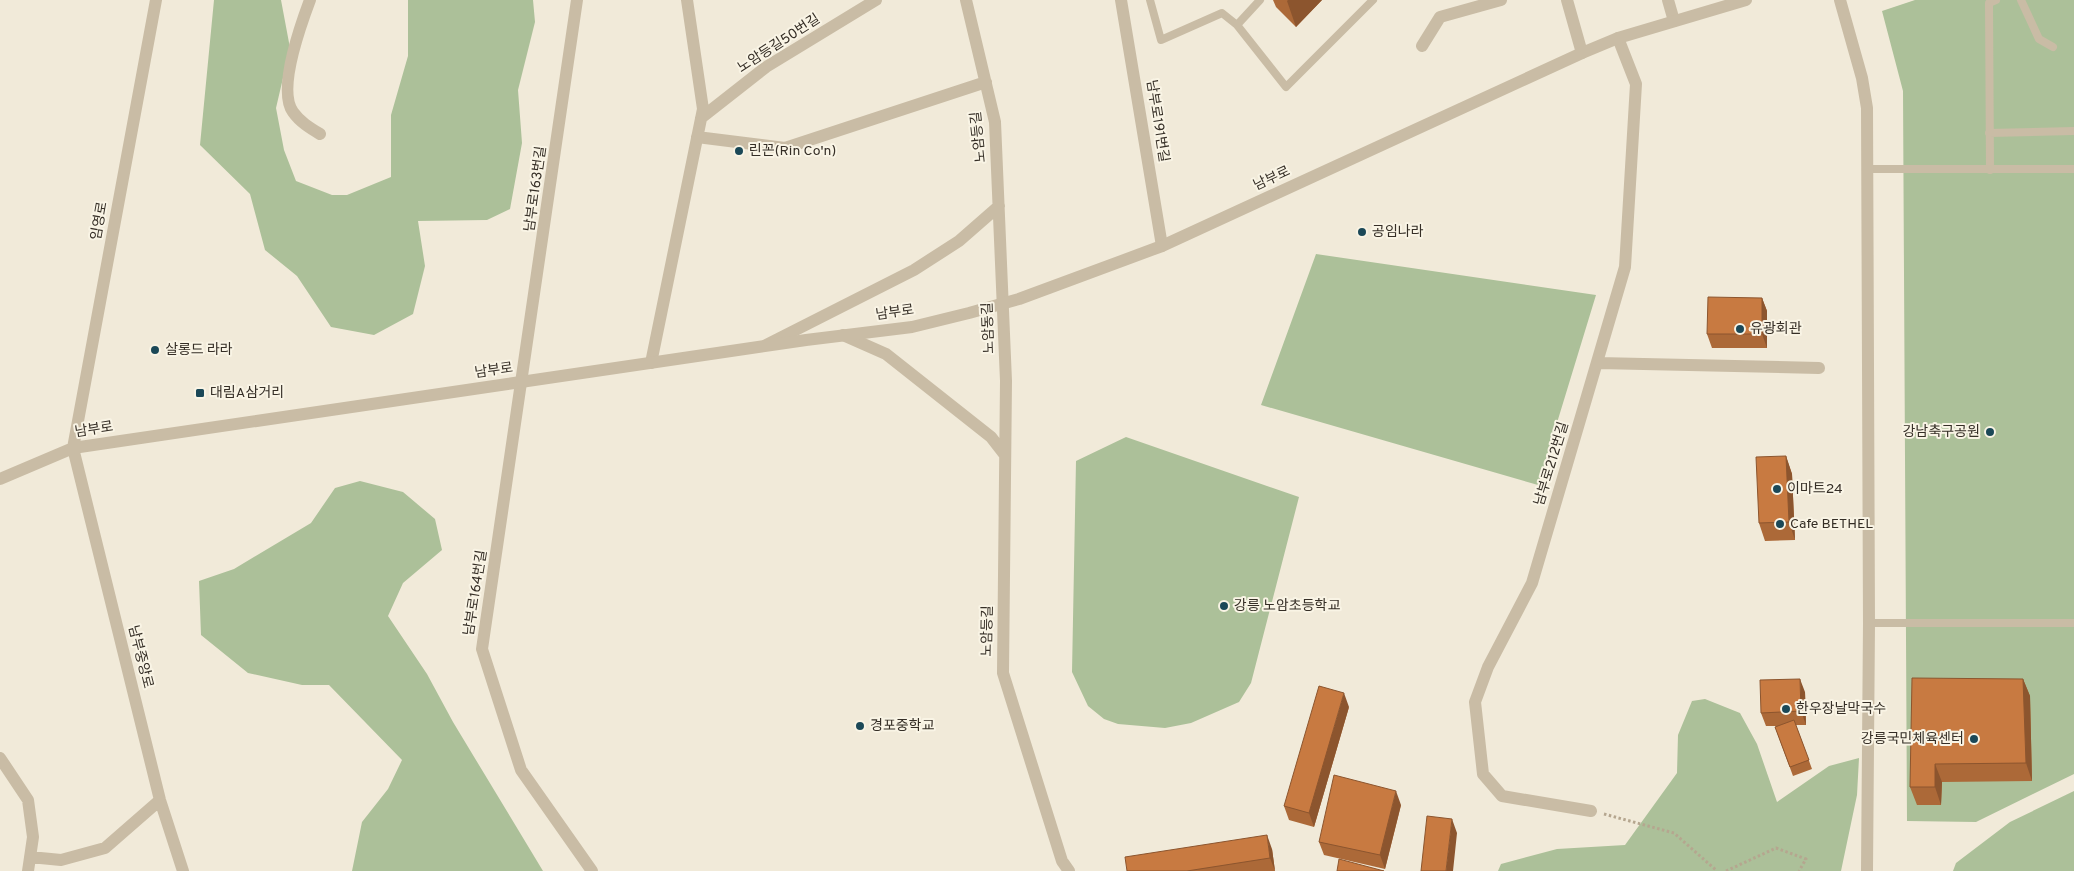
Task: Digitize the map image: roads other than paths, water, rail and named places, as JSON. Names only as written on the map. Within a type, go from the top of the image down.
[{"type":"street","name":"임영로","points":[[73,448],[156,0]]},
{"type":"street","points":[[310,0],[300,27],[288,80],[288,96],[292,111],[302,122],[320,134]]},
{"type":"street","name":"남부로163번길","points":[[523,382],[577,0]]},
{"type":"street","points":[[651,363],[703,109],[687,0]]},
{"type":"street","name":"노암등길50번길","points":[[701,118],[766,67],[876,0]]},
{"type":"street","name":"노암등길","points":[[966,0],[995,122],[1000,206],[1001,273]]},
{"type":"street","name":"남부로191번길","points":[[1121,0],[1162,246]]},
{"type":"street","points":[[1422,46],[1440,17],[1501,0]]},
{"type":"street","points":[[1567,0],[1582,53]]},
{"type":"street","points":[[1668,0],[1674,21]]},
{"type":"street","name":"남부로","points":[[0,479],[73,448],[843,335],[912,327],[970,313],[1019,299],[1162,246],[1618,38],[1746,0]]},
{"type":"street","points":[[1840,0],[1862,78],[1867,108],[1869,622],[1867,871]]},
{"type":"street","name":"남부로212번길","points":[[1591,811],[1502,796],[1484,774],[1475,702],[1488,667],[1532,583],[1598,363],[1624,267],[1636,84],[1618,38]]},
{"type":"street","points":[[697,137],[785,148],[986,82]]},
{"type":"street","points":[[761,347],[914,270],[959,241],[1000,206]]},
{"type":"street","name":"노암동길","points":[[1001,273],[1006,381]]},
{"type":"street","points":[[843,335],[886,354],[991,437],[1005,455]]},
{"type":"street","points":[[1598,363],[1819,368]]},
{"type":"street","name":"노암등길","points":[[1006,381],[1003,673],[1062,861],[1069,871]]},
{"type":"street","name":"남부로164번길","points":[[523,382],[482,649],[521,770],[592,871]]},
{"type":"street","name":"남부중앙로","points":[[73,448],[160,800],[183,871]]},
{"type":"street","points":[[0,758],[28,800],[32,837],[28,871]]},
{"type":"street","points":[[30,858],[61,860],[105,848],[160,800]]},
{"type":"lane","points":[[1150,0],[1160,40],[1222,13],[1237,25],[1286,87],[1374,0]]},
{"type":"lane","points":[[1237,25],[1260,0]]},
{"type":"lane","points":[[1990,170],[1988,3],[1996,0]]},
{"type":"lane","points":[[2021,0],[2039,39],[2053,46]]},
{"type":"lane","points":[[1989,132],[2074,131]]},
{"type":"lane","points":[[1868,169],[2074,169]]},
{"type":"lane","points":[[1869,622],[2074,623]]},
{"type":"place","name":"린꼰(Rin Co'n)","points":[[739,151]]},
{"type":"place","name":"공임나라","points":[[1362,232]]},
{"type":"place","name":"유광회관","points":[[1740,329]]},
{"type":"place","name":"살롱드 라라","points":[[155,350]]},
{"type":"place","name":"대림A삼거리","points":[[200,393]]},
{"type":"place","name":"강남축구공원","points":[[1990,432]]},
{"type":"place","name":"이마트24","points":[[1777,489]]},
{"type":"place","name":"Cafe BETHEL","points":[[1780,524]]},
{"type":"place","name":"강릉 노암초등학교","points":[[1224,606]]},
{"type":"place","name":"한우장날막국수","points":[[1786,709]]},
{"type":"place","name":"경포중학교","points":[[860,726]]},
{"type":"place","name":"강릉국민체육센터","points":[[1974,739]]}]
